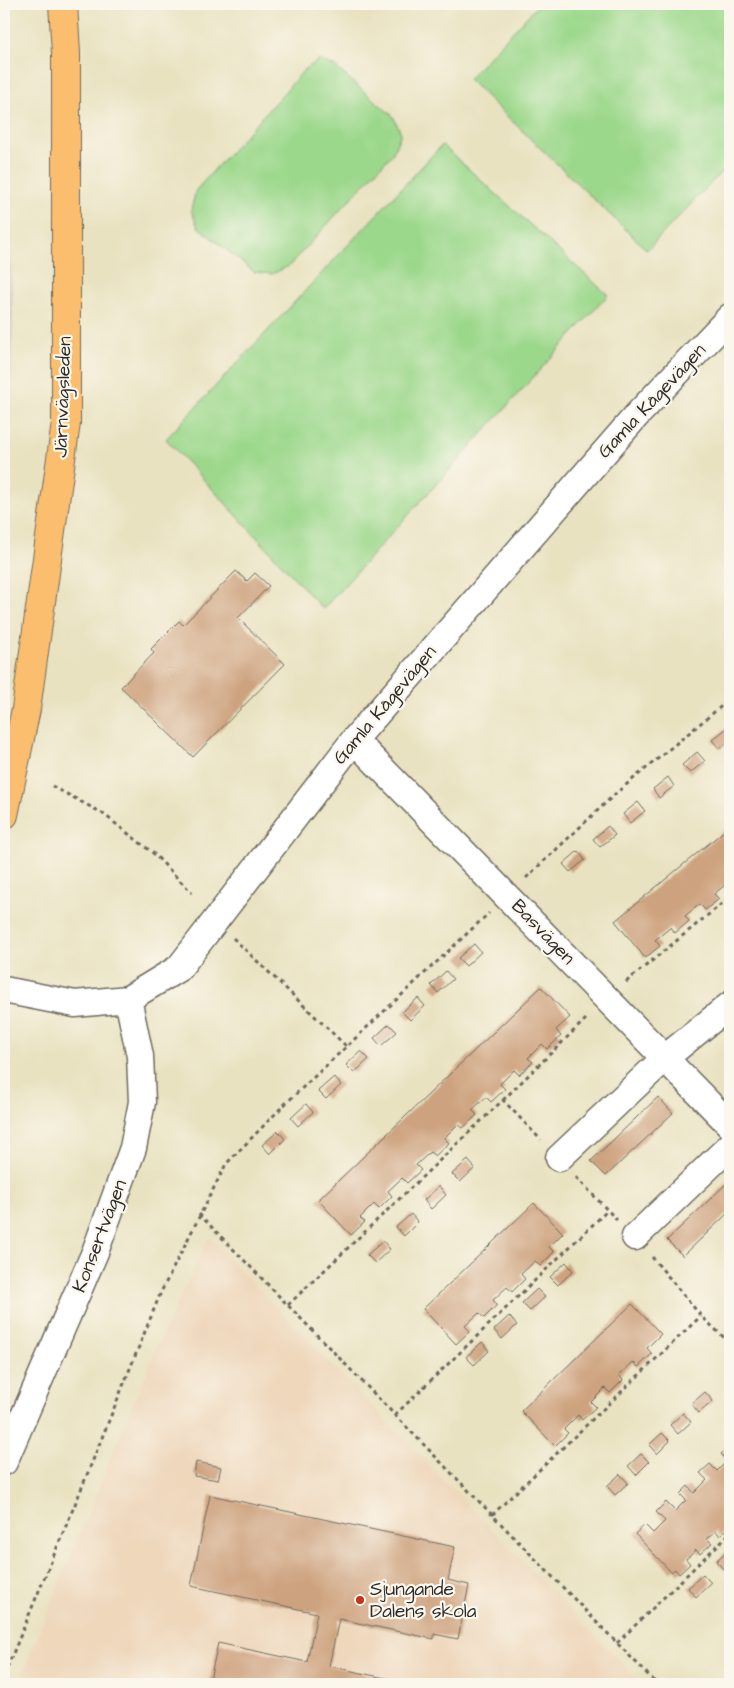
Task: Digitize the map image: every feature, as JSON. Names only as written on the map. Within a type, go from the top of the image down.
[{"type":"main road","name":"Järnvägsleden","points":[[4,815],[26,709],[66,423],[66,52],[63,4]]},
{"type":"street","name":"Gamla Kågevägen","points":[[4,990],[75,1004],[128,999],[179,968],[354,740],[637,415],[730,317]]},
{"type":"street","name":"Basvägen","points":[[354,740],[730,1125]]},
{"type":"street","name":"Konsertvägen","points":[[4,1462],[91,1261],[134,1148],[142,1102],[140,1056],[128,999]]},
{"type":"street","points":[[559,1158],[665,1058],[730,1005]]},
{"type":"street","points":[[635,1237],[730,1146]]},
{"type":"path","points":[[4,1675],[161,1292],[226,1164],[346,1046],[616,794],[730,699]]},
{"type":"path","points":[[52,786],[102,813],[153,853],[192,894]]},
{"type":"path","points":[[288,1305],[607,998],[730,897]]},
{"type":"path","points":[[231,936],[346,1046]]},
{"type":"path","points":[[503,1100],[607,1211],[635,1237],[701,1316],[730,1343]]},
{"type":"path","points":[[395,1415],[607,1211]]},
{"type":"path","points":[[199,1214],[657,1684]]},
{"type":"path","points":[[492,1515],[701,1316]]},
{"type":"path","points":[[617,1643],[730,1533]]},
{"type":"shaded area","points":[[4,109],[13,314],[9,426],[4,493]]},
{"type":"shaded area","points":[[209,1238],[642,1684],[18,1684],[160,1339]]},
{"type":"green space","points":[[539,4],[730,4],[730,163],[647,250],[468,79]]},
{"type":"green space","points":[[320,60],[334,66],[393,116],[401,133],[393,153],[289,266],[272,274],[254,272],[198,227],[191,210],[196,190],[305,69]]},
{"type":"green space","points":[[442,145],[608,295],[323,609],[166,439]]},
{"type":"building","points":[[236,571],[247,581],[255,573],[269,586],[238,618],[285,664],[193,757],[121,687],[154,653],[151,649],[179,621],[183,625]]},
{"type":"building","points":[[727,728],[730,731],[730,740],[720,749],[712,740]]},
{"type":"building","points":[[697,752],[705,761],[690,773],[682,765]]},
{"type":"building","points":[[668,777],[674,786],[659,798],[653,789]]},
{"type":"building","points":[[638,802],[645,811],[630,823],[623,814]]},
{"type":"building","points":[[608,826],[615,835],[600,847],[593,839]]},
{"type":"building","points":[[730,826],[730,881],[714,894],[719,899],[705,910],[700,904],[685,916],[689,921],[675,933],[671,927],[655,940],[660,946],[645,958],[615,921]]},
{"type":"building","points":[[578,851],[585,860],[570,872],[563,864]]},
{"type":"building","points":[[474,944],[481,952],[466,966],[458,958]]},
{"type":"building","points":[[446,971],[453,979],[438,993],[431,985]]},
{"type":"building","points":[[541,987],[570,1017],[556,1030],[561,1036],[547,1049],[542,1044],[528,1058],[533,1062],[519,1075],[514,1070],[500,1084],[505,1089],[491,1102],[486,1097],[472,1110],[477,1115],[463,1128],[458,1124],[444,1138],[449,1143],[435,1156],[430,1152],[416,1165],[421,1170],[407,1183],[402,1178],[388,1191],[392,1196],[379,1209],[374,1204],[360,1218],[365,1222],[351,1235],[318,1200]]},
{"type":"building","points":[[418,998],[425,1006],[410,1020],[402,1012]]},
{"type":"building","points":[[389,1024],[397,1032],[381,1046],[374,1038]]},
{"type":"building","points":[[361,1051],[369,1059],[354,1073],[346,1065]]},
{"type":"building","points":[[334,1077],[341,1085],[326,1099],[318,1091]]},
{"type":"building","points":[[658,1097],[673,1113],[606,1176],[591,1161]]},
{"type":"building","points":[[306,1104],[313,1112],[298,1126],[291,1118]]},
{"type":"building","points":[[278,1131],[285,1139],[270,1154],[262,1145]]},
{"type":"building","points":[[468,1160],[475,1168],[460,1182],[452,1174]]},
{"type":"building","points":[[727,1183],[730,1187],[730,1211],[683,1256],[667,1240]]},
{"type":"building","points":[[439,1186],[446,1195],[431,1209],[424,1200]]},
{"type":"building","points":[[534,1203],[563,1233],[549,1247],[554,1252],[540,1266],[535,1261],[521,1274],[525,1279],[512,1292],[507,1287],[493,1300],[497,1305],[484,1318],[479,1313],[465,1326],[470,1331],[456,1344],[423,1309]]},
{"type":"building","points":[[411,1214],[418,1222],[404,1236],[396,1227]]},
{"type":"building","points":[[383,1241],[390,1249],[375,1263],[367,1255]]},
{"type":"building","points":[[566,1262],[573,1271],[558,1285],[550,1277]]},
{"type":"building","points":[[537,1289],[545,1297],[530,1311],[522,1303]]},
{"type":"building","points":[[632,1304],[661,1334],[647,1348],[652,1354],[638,1367],[633,1362],[619,1375],[623,1380],[610,1393],[605,1388],[591,1402],[596,1407],[582,1420],[578,1415],[564,1429],[568,1433],[555,1446],[521,1411]]},
{"type":"building","points":[[509,1316],[517,1325],[502,1339],[494,1330]]},
{"type":"building","points":[[482,1342],[489,1351],[474,1365],[466,1357]]},
{"type":"building","points":[[705,1392],[713,1401],[699,1413],[691,1404]]},
{"type":"building","points":[[683,1413],[691,1422],[678,1434],[670,1425]]},
{"type":"building","points":[[662,1433],[670,1441],[657,1454],[649,1445]]},
{"type":"building","points":[[730,1445],[730,1516],[728,1519],[730,1526],[720,1536],[716,1531],[707,1539],[712,1543],[700,1554],[696,1550],[686,1559],[690,1564],[679,1574],[675,1569],[671,1572],[635,1534],[645,1525],[653,1533],[665,1521],[656,1512],[666,1502],[675,1511],[686,1500],[680,1494],[688,1486],[694,1493],[707,1480],[700,1473],[710,1464],[717,1471],[727,1461],[721,1454]]},
{"type":"building","points":[[641,1454],[649,1462],[636,1475],[628,1466]]},
{"type":"building","points":[[196,1462],[221,1467],[218,1480],[194,1476]]},
{"type":"building","points":[[620,1474],[628,1483],[615,1495],[607,1486]]},
{"type":"building","name":"Sjungande Dalens skola","points":[[210,1495],[455,1547],[448,1580],[469,1585],[458,1639],[434,1634],[434,1639],[339,1619],[329,1666],[412,1684],[209,1684],[218,1643],[307,1662],[317,1613],[191,1586]]},
{"type":"building","points":[[730,1548],[730,1564],[724,1570],[716,1561]]},
{"type":"building","points":[[703,1574],[711,1583],[696,1597],[688,1588]]},
{"type":"place","name":"Sjungande Dalens skola","points":[[360,1600]]}]
